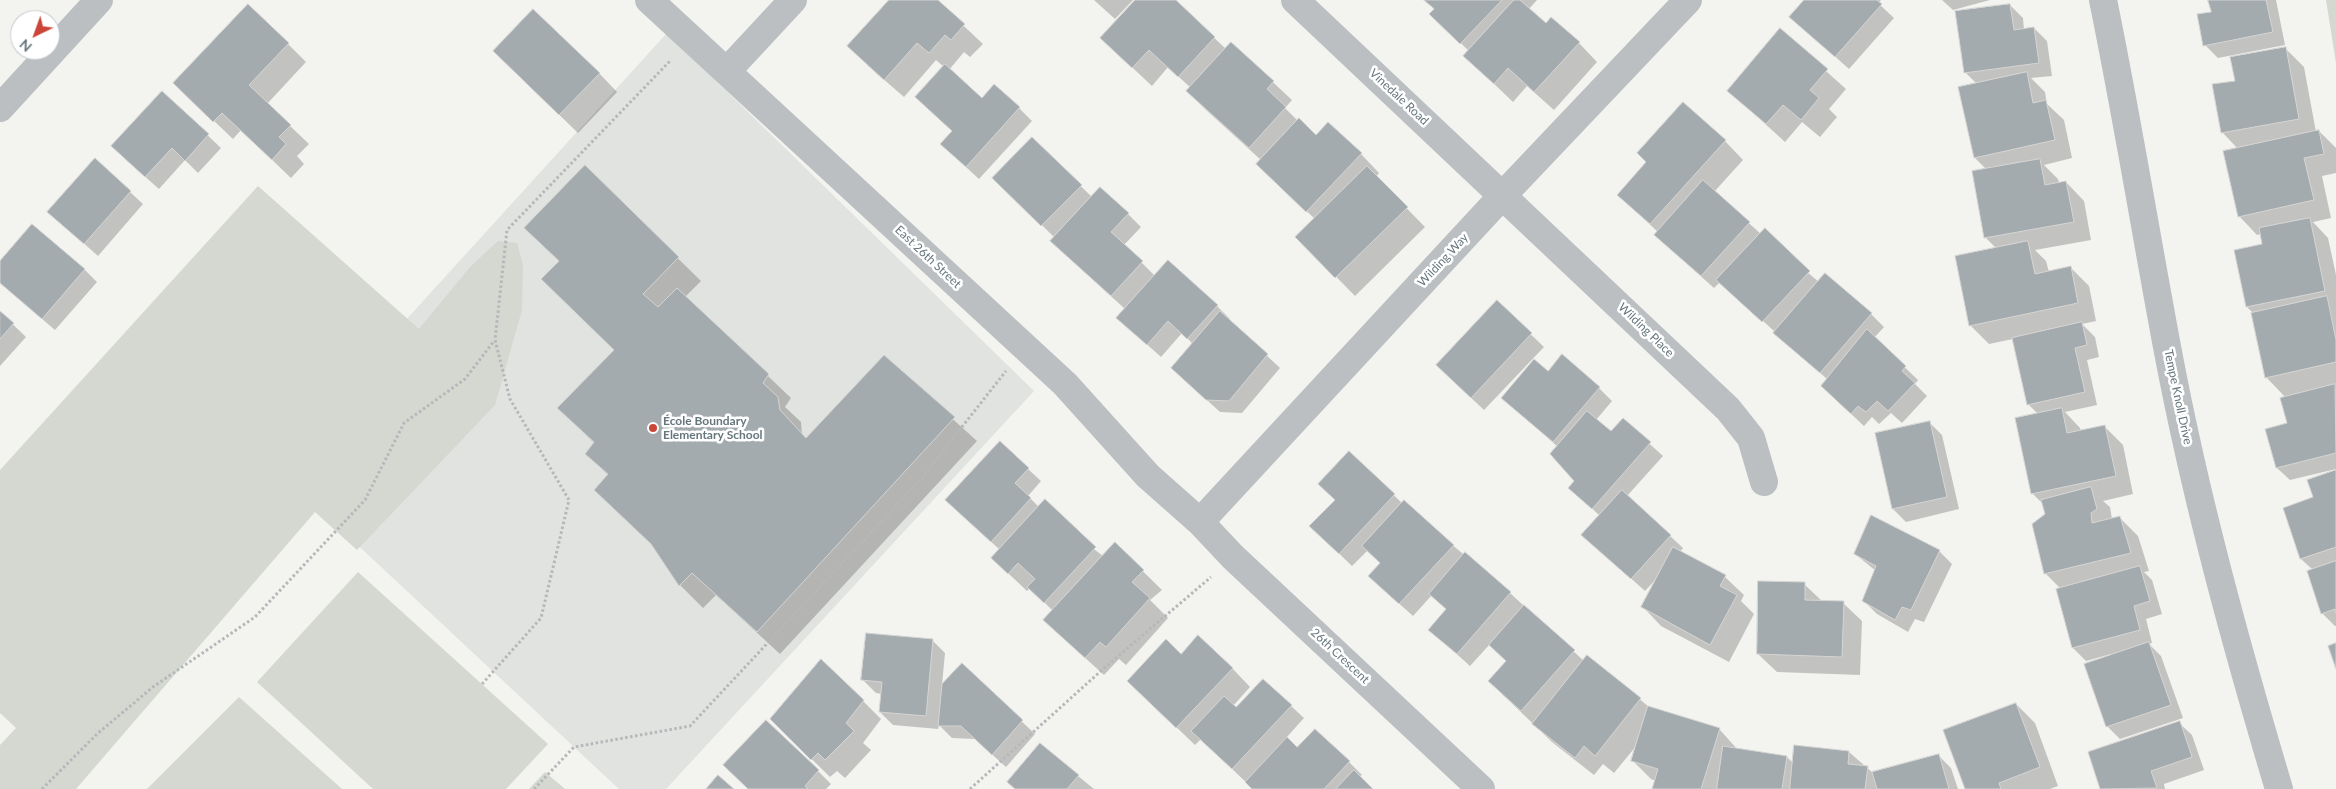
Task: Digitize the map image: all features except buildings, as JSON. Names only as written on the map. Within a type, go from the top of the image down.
[{"type":"street","points":[[0,108],[99,0]]},
{"type":"street","name":"East 26th Street","points":[[649,0],[1025,346],[1065,384],[1148,476],[1200,522]]},
{"type":"street","points":[[727,71],[793,0]]},
{"type":"street","name":"Vinedale Road","points":[[1295,0],[1503,195]]},
{"type":"street","name":"Wilding Way","points":[[1200,522],[1503,195],[1688,0]]},
{"type":"street","name":"Tempe Knoll Drive","points":[[2103,0],[2168,353],[2198,491],[2222,591],[2279,789]]},
{"type":"street","name":"Wilding Place","points":[[1503,195],[1728,409],[1751,438],[1764,482]]},
{"type":"street","name":"26th Crescent","points":[[1200,522],[1233,556],[1481,789]]},
{"type":"path","points":[[482,684],[541,618],[569,500],[510,399],[494,340],[507,230],[692,39]]},
{"type":"path","points":[[42,789],[97,734],[152,687],[254,616],[365,500],[404,423],[465,379],[494,340]]},
{"type":"path","points":[[534,789],[574,747],[690,726],[921,479],[1025,346]]},
{"type":"path","points":[[970,789],[1233,556]]},
{"type":"shaded area","points":[[2326,0],[2336,0],[2336,63]]},
{"type":"shaded area","name":"École Boundary Elementary School","points":[[667,33],[1034,391],[666,789],[619,789],[273,466]]},
{"type":"shaded area","points":[[258,186],[419,329],[471,266],[498,241],[517,243],[523,265],[522,310],[495,405],[357,550],[315,512],[76,789],[0,789],[0,745],[16,728],[0,713],[0,470]]},
{"type":"shaded area","points":[[358,572],[548,744],[506,789],[373,789],[257,682]]},
{"type":"shaded area","points":[[239,697],[342,789],[147,789]]},
{"type":"shaded area","points":[[545,772],[565,789],[529,789]]},
{"type":"place","name":"École Boundary Elementary School","points":[[653,428]]}]
